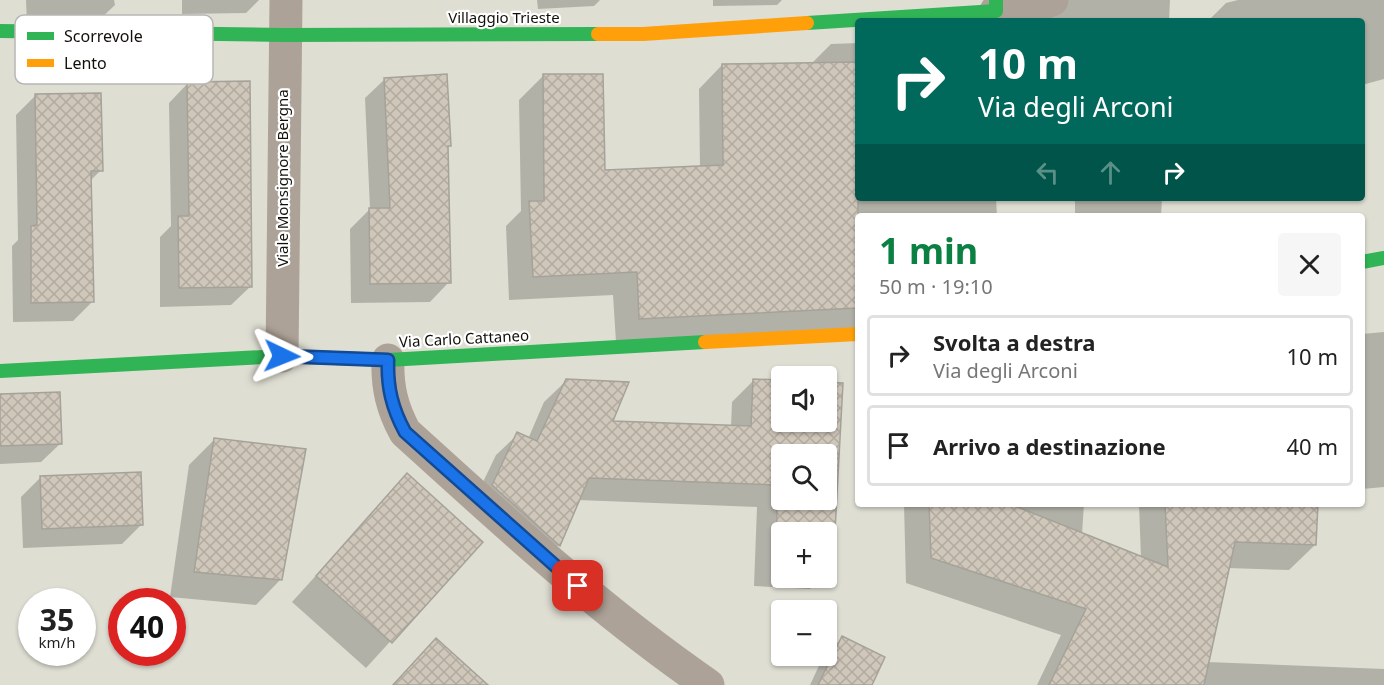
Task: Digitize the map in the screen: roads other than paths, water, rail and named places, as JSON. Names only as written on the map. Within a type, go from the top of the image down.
[{"type":"street","name":"Viale Monsignore Bergna","points":[[282,356],[286,0]]},
{"type":"street","points":[[996,6],[1020,11],[1052,0]]},
{"type":"street","name":"Villaggio Trieste","points":[[213,35],[643,34],[996,6]]},
{"type":"street","name":"Villaggio Trieste","points":[[0,31],[15,31]]},
{"type":"street","points":[[1365,261],[1384,258]]},
{"type":"street","name":"Via Carlo Cattaneo","points":[[0,371],[282,356],[388,360],[855,334]]},
{"type":"street","points":[[388,360],[390,395],[394,413],[405,432],[543,557],[648,644],[708,685]]}]
